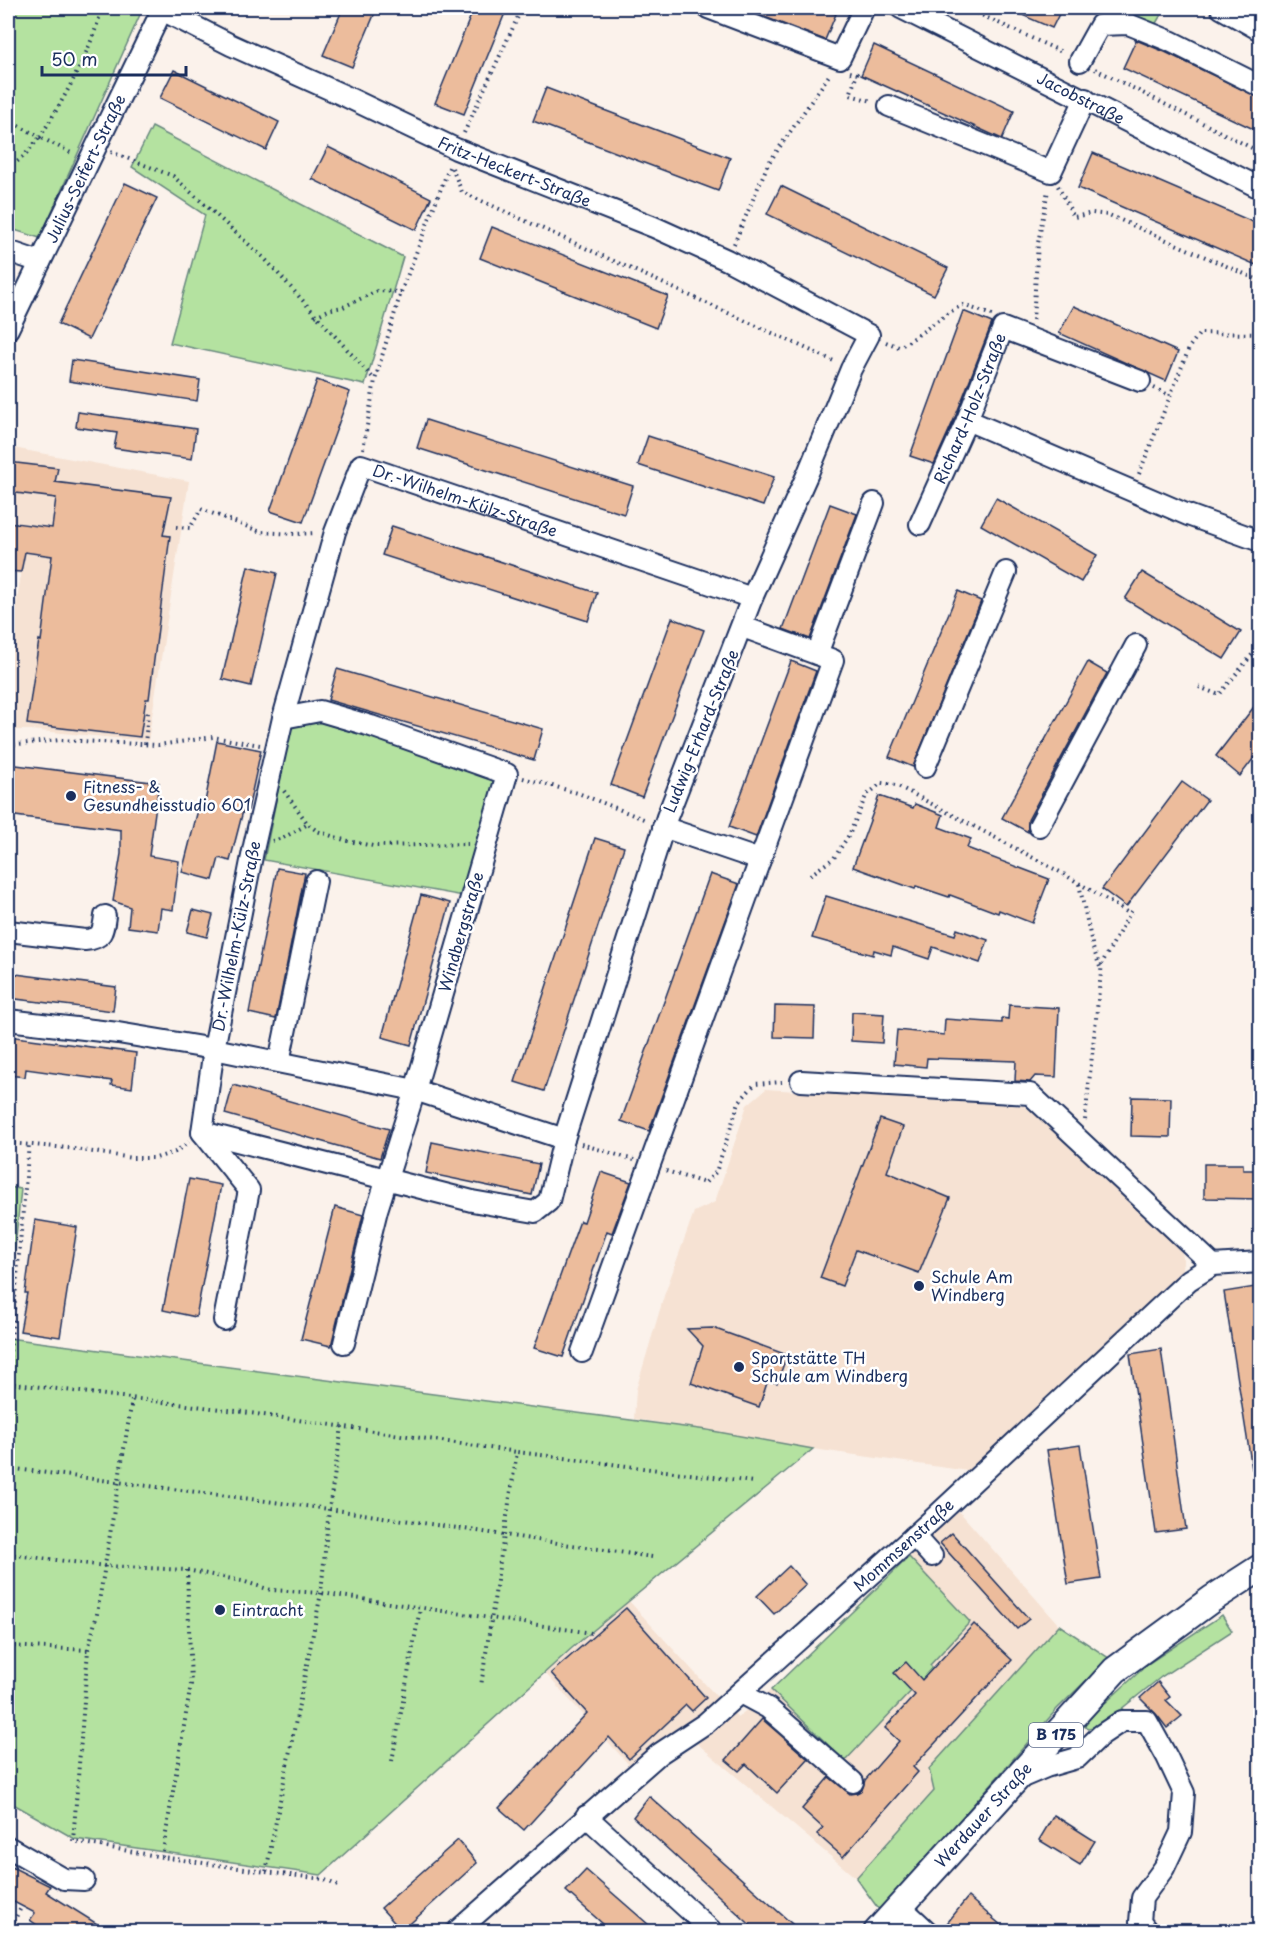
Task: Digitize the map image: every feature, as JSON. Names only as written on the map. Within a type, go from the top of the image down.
[{"type":"main road","name":"Werdauer Straße","points":[[877,1932],[1115,1670],[1212,1599],[1260,1568]]},
{"type":"street","points":[[708,8],[840,58],[864,8]]},
{"type":"street","name":"Jacobstraße","points":[[901,8],[1260,188]]},
{"type":"street","points":[[1221,8],[1260,30]]},
{"type":"street","name":"Fritz-Heckert-Straße","points":[[162,9],[231,45],[345,96],[453,157],[654,227],[727,260],[869,334]]},
{"type":"street","name":"Julius-Seifert-Straße","points":[[8,328],[162,9]]},
{"type":"street","points":[[1080,61],[1100,25],[1128,24],[1170,41],[1260,86]]},
{"type":"street","points":[[889,106],[1051,172],[1084,99]]},
{"type":"street","points":[[8,251],[40,262]]},
{"type":"street","name":"Richard-Holz-Straße","points":[[920,524],[967,420],[1003,328],[1140,381]]},
{"type":"street","name":"Ludwig-Erhard-Straße","points":[[564,1138],[663,827],[752,598],[851,369],[869,334]]},
{"type":"street","points":[[967,420],[1188,515],[1260,541]]},
{"type":"street","name":"Dr.-Wilhelm-Külz-Straße","points":[[214,1049],[282,718],[335,532],[361,465],[752,598]]},
{"type":"street","points":[[817,654],[874,503]]},
{"type":"street","points":[[925,767],[1006,572]]},
{"type":"street","points":[[582,1352],[833,660],[742,627]]},
{"type":"street","points":[[1039,826],[1136,645]]},
{"type":"street","points":[[282,718],[320,711],[371,726],[507,774]]},
{"type":"street","name":"Windbergstraße","points":[[344,1343],[387,1180],[507,774]]},
{"type":"street","points":[[663,827],[760,860]]},
{"type":"street","points":[[279,1062],[316,881]]},
{"type":"street","points":[[8,931],[85,940],[95,939],[101,934],[105,916]]},
{"type":"street","points":[[8,1020],[118,1033],[214,1049],[415,1090],[564,1138],[549,1201],[535,1212],[472,1201],[202,1132]]},
{"type":"street","points":[[214,1049],[202,1132],[249,1191],[224,1320]]},
{"type":"street","points":[[801,1081],[1030,1094],[1214,1265]]},
{"type":"street","name":"Mommsenstraße","points":[[456,1932],[659,1754],[706,1723],[740,1693],[914,1536],[1190,1280],[1214,1265],[1260,1262]]},
{"type":"street","points":[[914,1536],[932,1556]]},
{"type":"street","points":[[740,1693],[768,1708],[853,1782]]},
{"type":"street","points":[[1014,1781],[1046,1767],[1077,1758],[1101,1735],[1122,1721],[1147,1721],[1184,1793],[1181,1832],[1164,1868],[1142,1898],[1140,1922],[1148,1932]]},
{"type":"street","points":[[586,1816],[713,1932]]},
{"type":"street","points":[[8,1847],[64,1879],[84,1880]]},
{"type":"street","points":[[900,1906],[928,1932]]},
{"type":"path","points":[[8,169],[24,156],[40,137],[60,105],[82,62],[102,8]]},
{"type":"path","points":[[361,465],[375,380],[401,292],[453,157],[522,8]]},
{"type":"path","points":[[966,8],[1080,61],[1260,152]]},
{"type":"path","points":[[727,260],[768,164],[840,58]]},
{"type":"path","points":[[857,74],[850,95],[889,106]]},
{"type":"path","points":[[8,120],[40,137],[173,176],[265,259],[375,380]]},
{"type":"path","points":[[453,157],[462,192],[851,369]]},
{"type":"path","points":[[1051,172],[1074,217],[1092,213],[1109,215],[1256,279],[1260,276]]},
{"type":"path","points":[[1031,339],[1038,243],[1051,172]]},
{"type":"path","points":[[315,316],[343,307],[377,291],[401,292]]},
{"type":"path","points":[[869,334],[898,347],[916,338],[949,312],[963,305],[1001,318],[1003,328]]},
{"type":"path","points":[[1133,490],[1164,405],[1190,346],[1200,333],[1260,334]]},
{"type":"path","points":[[176,527],[190,528],[201,509],[261,532],[296,534],[335,532]]},
{"type":"path","points":[[1199,687],[1219,695],[1260,645]]},
{"type":"path","points":[[145,744],[148,712]]},
{"type":"path","points":[[8,745],[60,740],[159,745],[213,737],[249,742],[276,749]]},
{"type":"path","points":[[507,774],[578,794],[663,827]]},
{"type":"path","points":[[268,783],[280,786],[308,824],[317,831],[373,846],[449,843],[487,845]]},
{"type":"path","points":[[810,874],[834,858],[849,835],[866,796],[881,783],[896,785],[910,791],[1130,914]]},
{"type":"path","points":[[254,846],[284,838],[308,824]]},
{"type":"path","points":[[1079,884],[1093,948],[1101,968]]},
{"type":"path","points":[[1083,1144],[1102,963],[1133,909]]},
{"type":"path","points":[[564,1138],[705,1183],[716,1172],[739,1102],[755,1084],[801,1081]]},
{"type":"path","points":[[8,1143],[68,1148],[132,1158],[156,1158],[175,1152],[202,1132]]},
{"type":"path","points":[[8,1375],[29,1144]]},
{"type":"path","points":[[8,1383],[753,1482]]},
{"type":"path","points":[[132,1400],[98,1614],[88,1650],[73,1841],[162,1857],[323,1879],[340,1887]]},
{"type":"path","points":[[266,1872],[321,1593],[328,1509],[342,1427]]},
{"type":"path","points":[[481,1686],[517,1452]]},
{"type":"path","points":[[8,1468],[328,1509],[652,1557]]},
{"type":"path","points":[[8,1554],[105,1566],[187,1570],[242,1581],[271,1590],[321,1593],[592,1633]]},
{"type":"path","points":[[162,1857],[191,1684],[187,1570]]},
{"type":"path","points":[[392,1761],[420,1609]]},
{"type":"path","points":[[8,1646],[88,1650]]},
{"type":"path","points":[[9,1932],[22,1906]]},
{"type":"shaded area","points":[[8,447],[189,481],[148,741],[8,730],[8,662],[21,574],[8,573]]},
{"type":"shaded area","name":"Schule Am Windberg","points":[[766,1089],[1024,1106],[1037,1115],[1181,1248],[1184,1263],[1181,1276],[968,1471],[813,1449],[634,1419],[636,1390],[664,1296],[694,1212],[715,1202],[747,1105]]},
{"type":"shaded area","points":[[958,1510],[1059,1625],[929,1769],[934,1790],[856,1878],[680,1729],[632,1768],[545,1673],[629,1601],[738,1717],[771,1690],[845,1761],[933,1668],[929,1665],[970,1622],[909,1557]]},
{"type":"green space","points":[[8,8],[143,8],[40,238],[8,228]]},
{"type":"green space","points":[[1113,8],[1165,8],[1155,25]]},
{"type":"green space","points":[[152,127],[403,257],[365,385],[170,343],[205,215],[132,167]]},
{"type":"green space","points":[[309,719],[499,775],[463,896],[264,860],[291,726]]},
{"type":"green space","points":[[8,1187],[21,1189],[8,1314]]},
{"type":"green space","points":[[8,1338],[707,1430],[813,1449],[572,1648],[321,1875],[75,1839],[8,1801]]},
{"type":"green space","points":[[909,1557],[970,1622],[930,1665],[933,1668],[845,1761],[771,1690]]},
{"type":"green space","points":[[1222,1615],[1232,1631],[1161,1677],[1100,1726],[1088,1728],[1081,1725],[1149,1663]]},
{"type":"green space","points":[[1059,1625],[1109,1658],[1057,1709],[880,1911],[856,1878],[934,1791],[929,1769]]},
{"type":"building","points":[[343,8],[377,8],[352,67],[323,55]]},
{"type":"building","points":[[474,8],[507,8],[464,114],[435,103]]},
{"type":"building","points":[[741,8],[820,8],[836,14],[825,40]]},
{"type":"building","points":[[1006,8],[1062,8],[1052,28]]},
{"type":"building","points":[[1136,40],[1260,98],[1260,132],[1123,68]]},
{"type":"building","points":[[874,45],[1014,111],[1002,139],[861,75]]},
{"type":"building","points":[[174,70],[279,122],[266,150],[160,98]]},
{"type":"building","points":[[546,88],[730,158],[718,191],[533,121]]},
{"type":"building","points":[[328,147],[431,198],[416,230],[312,179]]},
{"type":"building","points":[[1093,153],[1260,225],[1260,254],[1256,265],[1078,188]]},
{"type":"building","points":[[125,183],[157,198],[89,339],[58,324]]},
{"type":"building","points":[[781,186],[948,268],[934,295],[767,214]]},
{"type":"building","points":[[492,227],[668,296],[656,328],[480,258]]},
{"type":"building","points":[[1074,306],[1178,352],[1166,381],[1059,333]]},
{"type":"building","points":[[963,311],[992,323],[934,464],[910,456]]},
{"type":"building","points":[[72,360],[200,380],[197,401],[69,381]]},
{"type":"building","points":[[317,380],[350,392],[303,522],[270,511]]},
{"type":"building","points":[[78,412],[196,429],[192,459],[114,448],[117,433],[76,427]]},
{"type":"building","points":[[426,420],[633,486],[624,514],[417,448]]},
{"type":"building","points":[[648,436],[774,477],[763,506],[638,465]]},
{"type":"building","points":[[8,462],[58,468],[55,482],[171,497],[163,535],[170,536],[149,699],[146,699],[140,737],[27,724],[52,556],[25,552],[21,572],[8,571],[8,522],[52,528],[56,498],[8,492]]},
{"type":"building","points":[[996,498],[1097,555],[1081,582],[981,525]]},
{"type":"building","points":[[830,504],[857,514],[810,639],[783,629]]},
{"type":"building","points":[[392,526],[597,593],[588,621],[382,555]]},
{"type":"building","points":[[248,566],[277,573],[251,686],[222,679]]},
{"type":"building","points":[[1142,572],[1241,632],[1224,659],[1125,599]]},
{"type":"building","points":[[958,591],[981,601],[913,767],[889,757]]},
{"type":"building","points":[[672,618],[704,630],[642,797],[611,785]]},
{"type":"building","points":[[791,661],[816,671],[756,837],[729,827]]},
{"type":"building","points":[[1088,662],[1107,673],[1028,820],[1028,832],[1002,818]]},
{"type":"building","points":[[337,669],[543,729],[534,760],[328,700]]},
{"type":"building","points":[[1260,699],[1260,750],[1240,776],[1216,756]]},
{"type":"building","points":[[217,741],[261,750],[248,810],[243,811],[230,861],[219,858],[213,880],[182,872],[200,802],[205,802]]},
{"type":"building","points":[[8,764],[159,783],[149,856],[179,861],[173,910],[161,908],[158,931],[128,927],[130,907],[113,901],[121,854],[121,830],[8,815]]},
{"type":"building","points":[[1182,782],[1207,800],[1126,907],[1102,889]]},
{"type":"building","points":[[879,796],[913,808],[915,804],[943,815],[939,827],[971,839],[967,848],[1049,879],[1032,923],[999,910],[998,913],[950,895],[949,897],[916,886],[915,889],[853,867]]},
{"type":"building","points":[[595,838],[624,847],[544,1091],[515,1082]]},
{"type":"building","points":[[277,868],[305,873],[276,1019],[249,1013]]},
{"type":"building","points":[[710,874],[739,884],[649,1131],[621,1121]]},
{"type":"building","points":[[421,895],[450,903],[411,1045],[382,1037]]},
{"type":"building","points":[[826,896],[955,935],[957,929],[988,940],[980,963],[933,947],[929,959],[893,947],[891,955],[874,950],[873,955],[812,938]]},
{"type":"building","points":[[193,910],[213,915],[207,937],[187,932]]},
{"type":"building","points":[[8,973],[116,987],[113,1011],[8,998]]},
{"type":"building","points":[[1009,1005],[1059,1008],[1056,1077],[1035,1076],[1030,1082],[1015,1081],[1016,1061],[927,1058],[926,1067],[894,1064],[897,1030],[944,1035],[945,1019],[1002,1023],[1002,1018],[1008,1019]]},
{"type":"building","points":[[775,1006],[815,1007],[814,1038],[774,1037]]},
{"type":"building","points":[[852,1012],[884,1014],[882,1043],[851,1041]]},
{"type":"building","points":[[8,1036],[136,1053],[132,1088],[111,1085],[112,1081],[26,1069],[25,1077],[8,1075]]},
{"type":"building","points":[[233,1085],[389,1129],[380,1158],[225,1114]]},
{"type":"building","points":[[1132,1097],[1171,1098],[1170,1137],[1131,1136]]},
{"type":"building","name":"Schule Am Windberg","points":[[880,1119],[903,1127],[887,1172],[950,1198],[919,1273],[856,1250],[842,1286],[820,1278]]},
{"type":"building","points":[[432,1142],[539,1164],[532,1195],[426,1173]]},
{"type":"building","points":[[1204,1164],[1243,1164],[1243,1170],[1260,1170],[1260,1199],[1204,1198]]},
{"type":"building","points":[[601,1172],[631,1182],[612,1233],[607,1231],[563,1357],[534,1348],[580,1221],[584,1222]]},
{"type":"building","points":[[189,1179],[221,1185],[196,1317],[163,1310]]},
{"type":"building","points":[[335,1207],[363,1215],[331,1346],[301,1339]]},
{"type":"building","points":[[35,1220],[77,1227],[60,1337],[20,1331],[27,1293],[25,1293]]},
{"type":"building","points":[[1255,1287],[1260,1319],[1260,1468],[1252,1469],[1224,1292]]},
{"type":"building","name":"Sportstätte TH Schule am Windberg","points":[[713,1328],[787,1355],[777,1383],[768,1380],[759,1407],[691,1383],[703,1346],[687,1329]]},
{"type":"building","points":[[1161,1349],[1186,1529],[1156,1533],[1130,1354]]},
{"type":"building","points":[[1080,1445],[1101,1579],[1068,1584],[1047,1450]]},
{"type":"building","points":[[952,1533],[1029,1619],[1017,1629],[940,1543]]},
{"type":"building","points":[[789,1566],[806,1585],[774,1614],[757,1596]]},
{"type":"building","points":[[626,1608],[706,1698],[692,1711],[686,1705],[629,1759],[609,1737],[524,1830],[499,1808],[587,1713],[551,1673]]},
{"type":"building","points":[[974,1624],[1012,1660],[913,1767],[918,1772],[843,1857],[817,1834],[823,1828],[802,1809],[829,1777],[850,1794],[862,1790],[865,1780],[899,1741],[885,1728],[915,1695],[894,1673],[906,1662],[922,1680]]},
{"type":"building","points":[[1158,1682],[1170,1697],[1166,1700],[1182,1716],[1167,1728],[1140,1698]]},
{"type":"building","points":[[762,1719],[808,1759],[777,1793],[746,1764],[739,1771],[726,1760]]},
{"type":"building","points":[[649,1796],[801,1932],[758,1932],[633,1817]]},
{"type":"building","points":[[1054,1815],[1095,1841],[1080,1865],[1039,1840]]},
{"type":"building","points":[[458,1840],[477,1863],[402,1931],[381,1908]]},
{"type":"building","points":[[8,1865],[50,1886],[46,1892],[110,1932],[47,1932],[30,1920],[35,1913],[8,1899]]},
{"type":"building","points":[[586,1870],[657,1932],[612,1932],[566,1891]]},
{"type":"building","points":[[968,1897],[1009,1932],[940,1932]]},
{"type":"place","name":"Fitness- & Gesundheisstudio 601","points":[[71,796]]},
{"type":"place","name":"Schule Am Windberg","points":[[919,1286]]},
{"type":"place","name":"Sportstätte TH Schule am Windberg","points":[[739,1367]]},
{"type":"place","name":"Eintracht","points":[[220,1610]]}]
